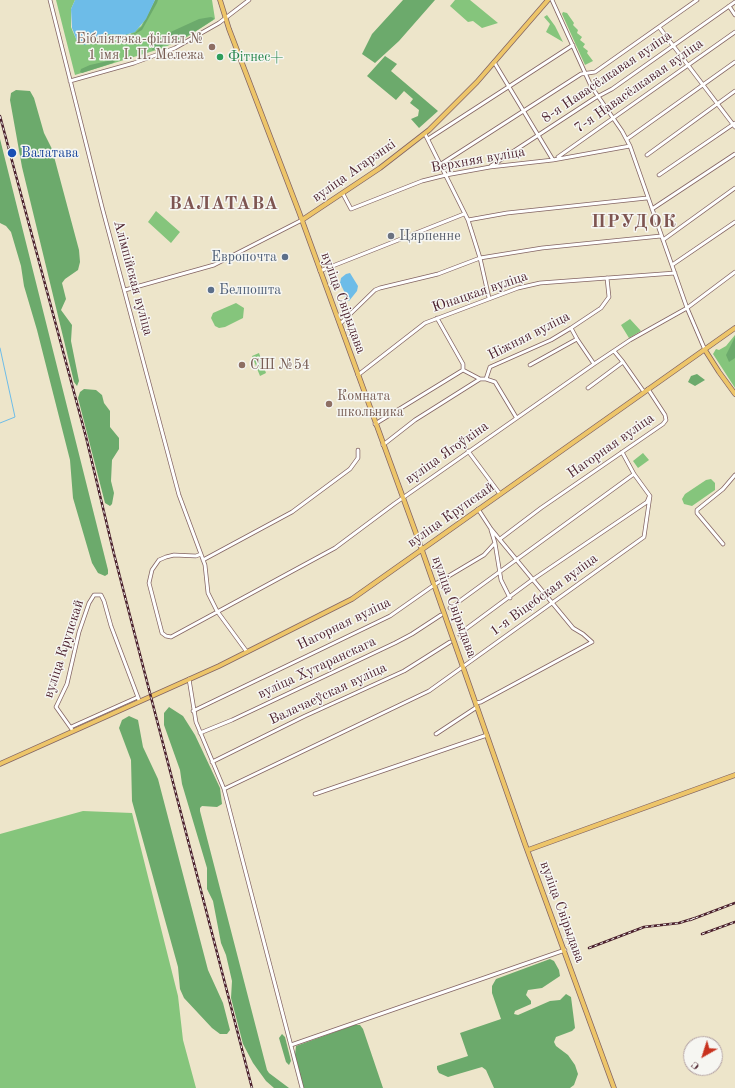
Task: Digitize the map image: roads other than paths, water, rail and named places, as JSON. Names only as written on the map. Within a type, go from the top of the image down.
[{"type":"main road","name":"вуліца Свірыдава","points":[[220,0],[225,18],[302,220],[319,271],[340,324],[422,550],[614,1088]]},
{"type":"main road","name":"вуліца Агарэнкі","points":[[302,220],[343,194],[425,134],[451,109],[548,0]]},
{"type":"main road","name":"вуліца Крупскай","points":[[0,764],[72,729],[139,699],[189,679],[247,652],[352,599],[735,328]]},
{"type":"main road","points":[[705,350],[735,394]]},
{"type":"main road","points":[[528,850],[735,775]]},
{"type":"street","name":"Алімпійская вуліца","points":[[50,0],[179,496],[203,560]]},
{"type":"street","points":[[70,81],[134,63],[175,48],[225,18],[249,0]]},
{"type":"street","points":[[552,0],[585,74],[627,139],[687,308],[705,350]]},
{"type":"street","points":[[441,164],[581,74],[595,72],[697,0]]},
{"type":"street","name":"8-я Навасёлкавая вуліца","points":[[490,167],[674,46],[735,2]]},
{"type":"street","points":[[729,6],[735,15]]},
{"type":"street","points":[[659,26],[716,104],[734,125],[659,175]]},
{"type":"street","name":"7-я Навасёлкавая вуліца","points":[[555,159],[735,32]]},
{"type":"street","points":[[428,139],[573,45]]},
{"type":"street","points":[[494,62],[510,86],[539,136],[555,159]]},
{"type":"street","points":[[627,139],[735,62]]},
{"type":"street","points":[[647,155],[735,90]]},
{"type":"street","points":[[425,134],[468,220],[480,258],[489,298]]},
{"type":"street","name":"Верхняя вуліца","points":[[343,194],[351,209],[422,181],[446,175],[630,146]]},
{"type":"street","points":[[652,209],[735,154]]},
{"type":"street","points":[[340,324],[380,288],[438,274],[480,258],[542,248],[662,238],[735,188]]},
{"type":"street","points":[[468,220],[521,211],[648,198]]},
{"type":"street","points":[[319,271],[464,214]]},
{"type":"street","name":"вуліца Агарэнкі","points":[[125,290],[221,262],[302,220]]},
{"type":"street","points":[[672,265],[735,222]]},
{"type":"street","name":"вуліца Ягоўкіна","points":[[201,554],[196,556],[174,555],[166,557],[160,560],[152,570],[149,583],[162,633],[166,636],[171,637],[335,548],[516,417],[535,406],[630,340],[687,308],[735,272]]},
{"type":"street","name":"Юнацкая вуліца","points":[[358,375],[425,323],[530,284],[675,273]]},
{"type":"street","name":"Ніжняя вуліца","points":[[463,370],[480,379],[486,379],[490,367],[551,340],[571,328],[601,308],[609,297],[607,278]]},
{"type":"street","points":[[376,424],[463,370],[463,364],[437,318]]},
{"type":"street","points":[[571,328],[594,364]]},
{"type":"street","points":[[530,365],[577,339]]},
{"type":"street","points":[[614,351],[646,390]]},
{"type":"street","points":[[588,388],[624,362]]},
{"type":"street","points":[[383,445],[415,420],[480,379]]},
{"type":"street","points":[[486,379],[495,382],[516,417]]},
{"type":"street","name":"Нагорная вуліца","points":[[500,539],[541,508],[663,424],[666,420],[665,415],[646,390]]},
{"type":"street","points":[[247,652],[217,611],[208,593],[206,571],[203,560],[292,512],[350,469],[358,458],[358,450]]},
{"type":"street","points":[[468,452],[500,494]]},
{"type":"street","points":[[459,634],[510,598],[532,580],[647,502],[650,496],[634,474],[622,452]]},
{"type":"street","points":[[450,608],[495,577],[499,571],[634,474]]},
{"type":"street","points":[[723,544],[697,513],[697,510],[724,488],[735,475]]},
{"type":"street","name":"1-я Віцебская вуліца","points":[[224,789],[417,698],[463,667],[552,602],[644,538],[650,496]]},
{"type":"street","points":[[436,734],[477,705],[592,642],[584,634],[572,628],[491,529],[478,509]]},
{"type":"street","points":[[491,529],[504,590],[510,598]]},
{"type":"street","name":"Нагорная вуліца","points":[[193,710],[390,616],[434,585],[484,555],[495,543]]},
{"type":"street","name":"вуліца Крупскай","points":[[72,729],[56,707],[67,684],[79,632],[89,603],[94,595],[102,596],[111,626],[139,699]]},
{"type":"street","name":"вуліца Хутаранскага","points":[[200,733],[232,720],[395,643],[441,615]]},
{"type":"street","name":"Валачаеўская вуліца","points":[[212,762],[299,719],[404,671],[450,642]]},
{"type":"street","points":[[189,679],[193,710],[200,733],[224,789],[302,1088]]},
{"type":"street","points":[[315,794],[487,735]]},
{"type":"street","points":[[291,1045],[565,950]]},
{"type":"water","points":[[75,0],[155,0],[146,19],[135,32],[125,35],[102,34],[85,45],[77,41],[72,28],[71,9]]},
{"type":"water","points":[[350,273],[358,286],[357,291],[349,301],[345,297],[340,283],[341,278]]},
{"type":"waterway","points":[[0,348],[15,417],[0,423]]},
{"type":"railway","points":[[0,116],[86,437],[114,554],[252,1088]]},
{"type":"railway","points":[[690,920],[735,903]]},
{"type":"railway","points":[[589,948],[644,927],[679,923],[695,918]]},
{"type":"railway","points":[[702,934],[735,922]]},
{"type":"place","name":"Бібліятэка-філіял № 1 імя І. П. Мележа","points":[[212,47]]},
{"type":"place","name":"Фітнес+","points":[[220,57]]},
{"type":"place","name":"Валатава","points":[[12,153]]},
{"type":"place","name":"Цярпенне","points":[[391,236]]},
{"type":"place","name":"Европочта","points":[[285,257]]},
{"type":"place","name":"Белпошта","points":[[211,290]]},
{"type":"place","name":"СШ №54","points":[[242,365]]},
{"type":"place","name":"Комната школьника","points":[[329,404]]},
{"type":"district","name":"ВАЛАТАВА","points":[[224,204]]},
{"type":"district","name":"ПРУДОК","points":[[634,222]]}]
